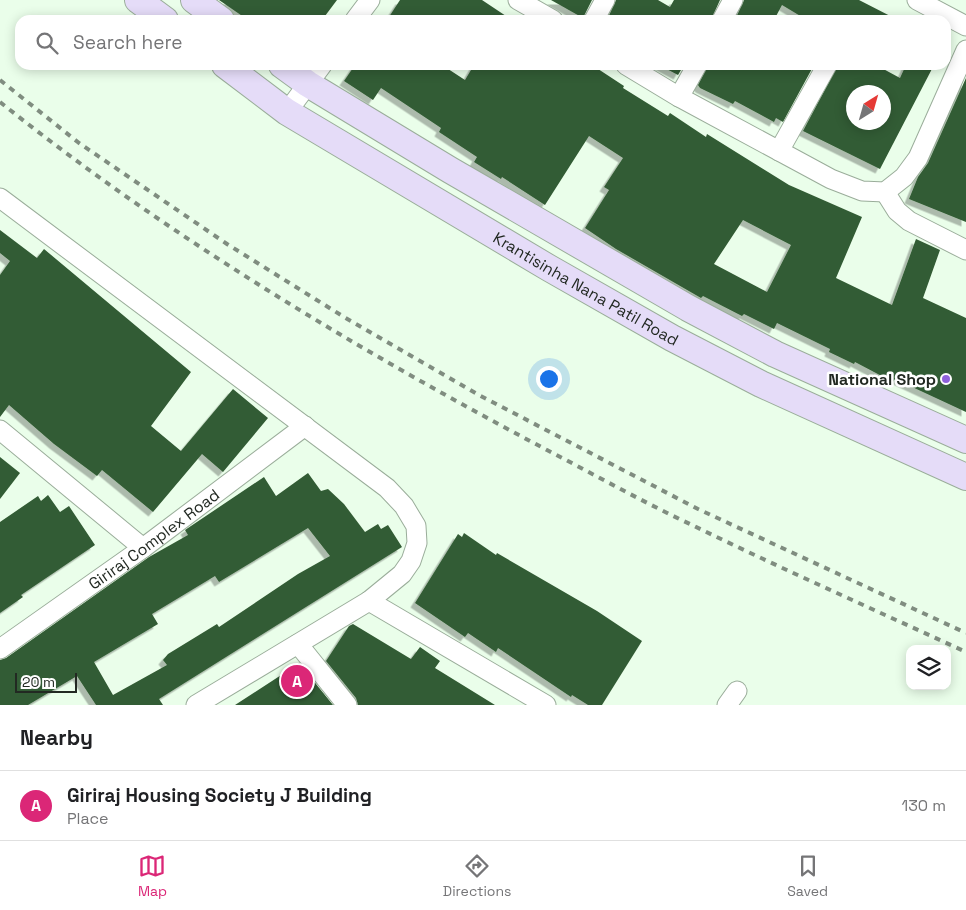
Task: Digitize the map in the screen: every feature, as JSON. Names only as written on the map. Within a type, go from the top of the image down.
[{"type":"main road","points":[[138,0],[158,15]]},
{"type":"main road","points":[[194,0],[214,15]]},
{"type":"main road","name":"Krantisinha Nana Patil Road","points":[[232,70],[288,112],[540,263],[672,338],[761,384],[966,477]]},
{"type":"main road","name":"Krantisinha Nana Patil Road","points":[[298,70],[315,75],[566,238],[688,308],[776,354],[966,440]]},
{"type":"street","points":[[359,15],[370,0]]},
{"type":"street","points":[[518,0],[544,15]]},
{"type":"street","points":[[597,15],[605,0]]},
{"type":"street","points":[[725,15],[733,0]]},
{"type":"street","points":[[916,0],[945,15]]},
{"type":"street","points":[[951,18],[966,26]]},
{"type":"street","points":[[634,70],[679,97],[831,179],[862,191],[885,192],[904,177],[918,158],[966,50]]},
{"type":"street","points":[[679,97],[694,70]]},
{"type":"street","points":[[779,151],[824,70]]},
{"type":"street","points":[[288,112],[315,75]]},
{"type":"street","points":[[885,192],[896,211],[909,221],[966,250]]},
{"type":"street","points":[[0,198],[387,488],[404,506],[416,526],[417,543],[410,561],[402,574],[369,601],[196,705]]},
{"type":"street","name":"Giriraj Complex Road","points":[[0,649],[143,548],[305,426]]},
{"type":"street","points":[[0,430],[143,548]]},
{"type":"street","points":[[369,601],[546,705]]},
{"type":"street","points":[[298,644],[347,705]]},
{"type":"building","points":[[219,0],[337,0],[326,15],[241,15]]},
{"type":"building","points":[[400,0],[482,0],[504,15],[390,15]]},
{"type":"building","points":[[551,0],[592,0],[584,15],[578,15]]},
{"type":"building","points":[[616,0],[658,0],[670,7],[674,0],[720,0],[713,15],[609,15]]},
{"type":"building","points":[[744,0],[859,0],[888,15],[799,15],[782,5],[777,15],[737,15]]},
{"type":"building","points":[[352,70],[450,70],[465,80],[471,70],[600,70],[624,86],[623,88],[668,116],[670,113],[706,137],[707,134],[789,185],[862,217],[836,278],[892,305],[916,239],[940,250],[923,298],[966,318],[966,412],[895,379],[893,382],[855,362],[854,364],[829,352],[830,349],[777,323],[774,329],[744,314],[742,316],[703,296],[701,298],[616,249],[585,228],[609,190],[604,187],[623,158],[589,136],[545,205],[502,177],[501,179],[474,162],[477,157],[439,132],[441,128],[381,88],[373,100],[344,81]],"holes":[[[743,220],[791,245],[767,292],[714,264]]]},
{"type":"building","points":[[668,70],[681,70],[678,75]]},
{"type":"building","points":[[706,70],[811,70],[783,122],[776,118],[774,122],[735,101],[733,104],[700,88],[698,85]]},
{"type":"building","points":[[835,70],[885,70],[900,78],[904,70],[931,70],[880,169],[803,131]]},
{"type":"building","points":[[966,78],[966,222],[909,199],[918,177],[928,163]]},
{"type":"building","points":[[0,230],[37,258],[44,249],[191,372],[151,426],[181,451],[233,389],[268,418],[223,472],[202,454],[153,512],[102,470],[97,476],[54,444],[9,405],[0,417],[0,275],[10,261],[0,253]]},
{"type":"building","points":[[0,457],[20,473],[0,499]]},
{"type":"building","points":[[308,473],[321,491],[328,489],[344,504],[365,532],[378,524],[381,529],[388,525],[402,547],[159,699],[163,705],[96,705],[77,676],[28,705],[0,705],[0,660],[6,658],[149,557],[188,535],[185,530],[264,477],[276,496]],"holes":[[[308,528],[330,556],[298,574],[219,627],[217,624],[168,654],[163,660],[167,665],[113,695],[94,662],[158,624],[152,614],[215,576],[219,582]]]},
{"type":"building","points":[[48,495],[60,512],[69,506],[95,545],[21,595],[23,597],[0,613],[0,522],[38,496],[41,501]]},
{"type":"building","points":[[464,533],[496,555],[497,553],[597,611],[642,641],[602,705],[588,705],[572,695],[571,697],[498,648],[496,652],[468,633],[465,637],[415,603],[458,534],[462,537]]},
{"type":"building","points":[[353,624],[411,659],[420,647],[440,661],[435,668],[495,705],[358,705],[356,698],[326,661],[349,626]]},
{"type":"building","points":[[299,663],[333,705],[235,705],[295,666]]},
{"type":"railway","points":[[0,80],[79,143],[227,244],[344,317],[477,394],[698,509],[966,633]]},
{"type":"railway","points":[[0,102],[64,152],[197,245],[265,289],[405,372],[637,498],[966,652]]},
{"type":"place","name":"National Shop","points":[[946,379]]},
{"type":"place","name":"Giriraj Housing Society J Building","points":[[297,681]]}]
